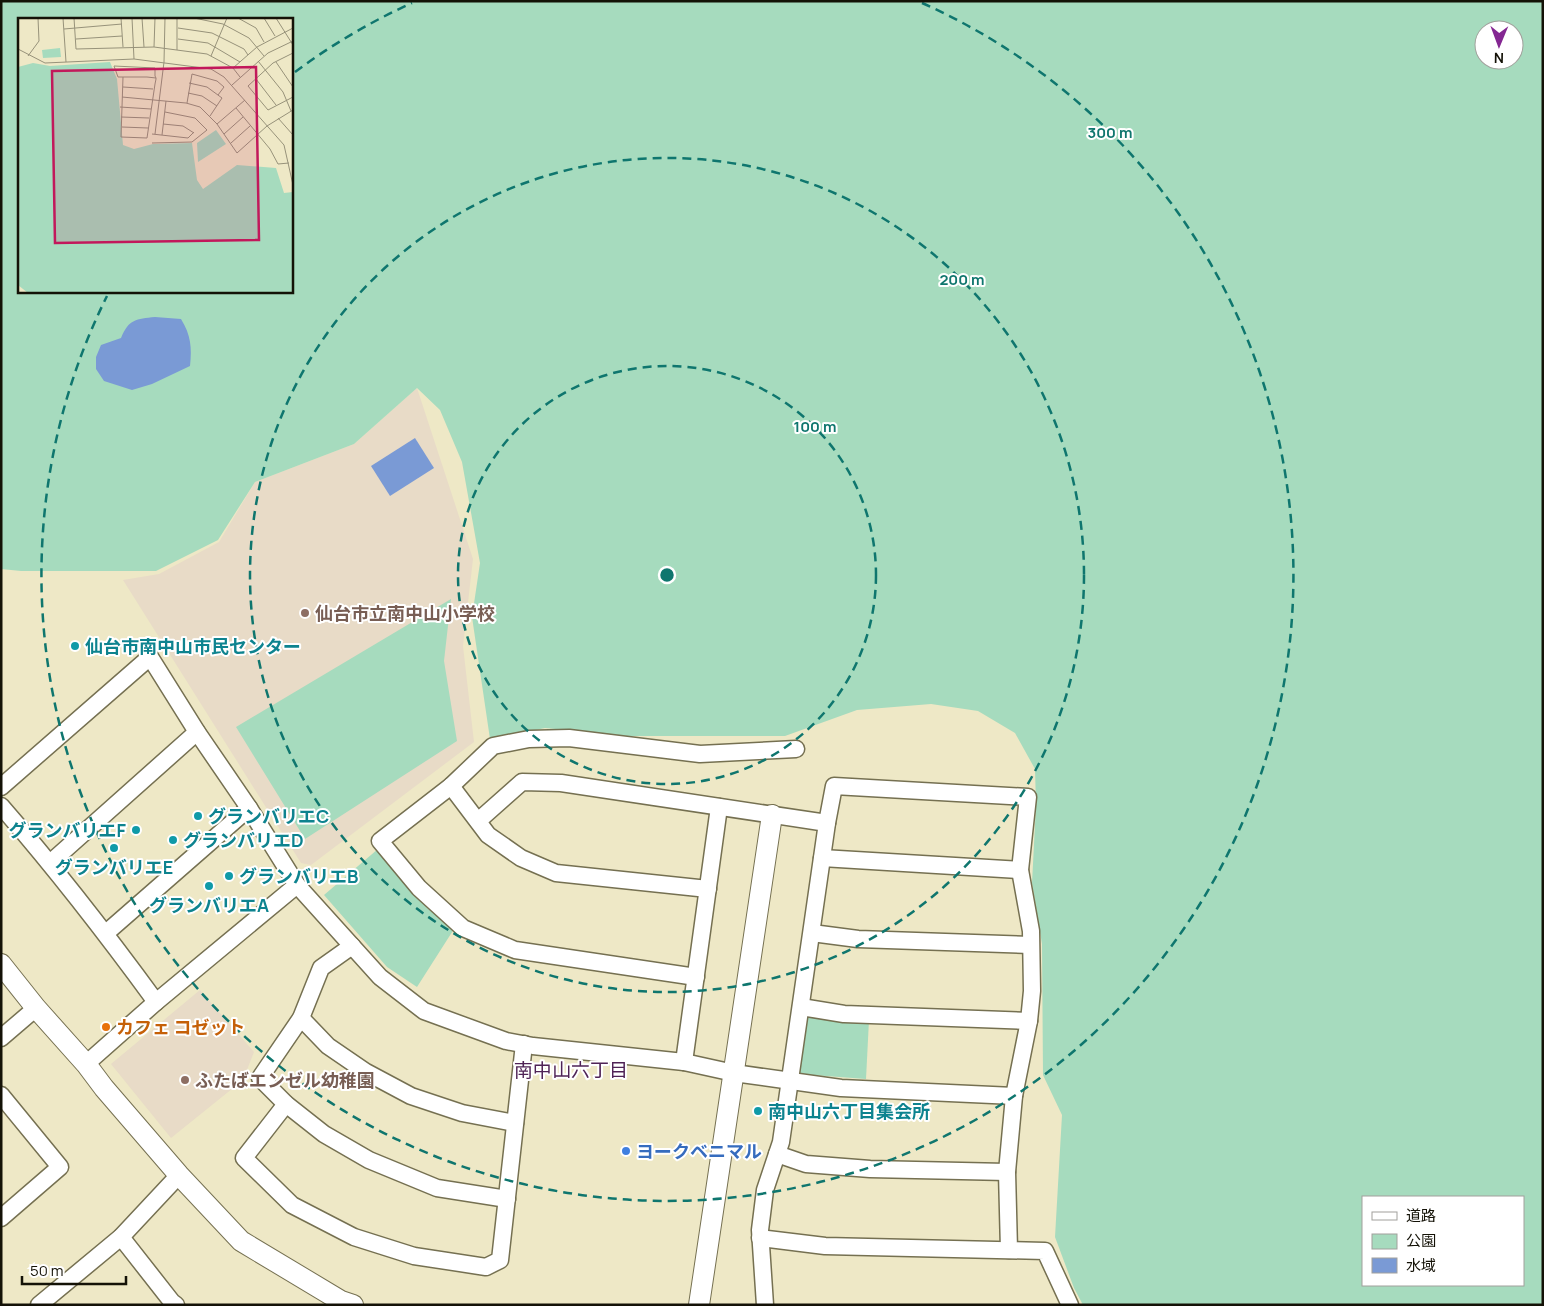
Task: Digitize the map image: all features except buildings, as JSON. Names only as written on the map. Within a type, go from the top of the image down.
[{"type":"street","points":[[1,787],[150,657],[297,885],[380,977],[424,1011],[506,1041],[524,1044],[684,1062],[734,1073],[841,1088],[1014,1096]]},
{"type":"street","points":[[50,863],[197,732]]},
{"type":"street","points":[[696,977],[515,950],[463,928],[418,888],[380,841],[451,786],[493,746],[529,739],[569,738],[700,754],[796,749]]},
{"type":"street","points":[[478,821],[522,782],[561,783],[827,823]]},
{"type":"street","points":[[451,786],[488,834],[521,858],[556,872],[708,889]]},
{"type":"street","points":[[765,1305],[760,1238],[764,1190],[781,1142],[834,786],[1028,797],[1020,870],[1031,931],[1032,991],[1030,1021],[1014,1096],[1008,1172],[1008,1250]]},
{"type":"street","points":[[1,806],[106,933],[156,1002]]},
{"type":"street","points":[[684,1062],[719,807]]},
{"type":"street","points":[[106,933],[249,808]]},
{"type":"street","points":[[699,1305],[772,815]]},
{"type":"street","points":[[822,858],[1020,870]]},
{"type":"street","points":[[86,1064],[156,1002],[297,885]]},
{"type":"street","points":[[812,933],[858,939],[1030,945]]},
{"type":"street","points":[[352,946],[321,968],[301,1018],[260,1078],[286,1104],[324,1134],[369,1160],[437,1188],[507,1199]]},
{"type":"street","points":[[1,964],[36,1008],[86,1064],[104,1088],[179,1175],[241,1241],[341,1301],[353,1305]]},
{"type":"street","points":[[801,1007],[844,1014],[1030,1021]]},
{"type":"street","points":[[1,1038],[36,1008]]},
{"type":"street","points":[[301,1018],[328,1046],[366,1072],[411,1096],[462,1113],[515,1124]]},
{"type":"street","points":[[286,1104],[244,1158],[292,1205],[354,1237],[414,1256],[486,1267],[500,1260],[524,1044]]},
{"type":"street","points":[[1,1095],[60,1167],[1,1218]]},
{"type":"street","points":[[777,1154],[806,1164],[870,1169],[1008,1172]]},
{"type":"street","points":[[39,1305],[121,1237],[179,1175]]},
{"type":"street","points":[[121,1237],[173,1304]]},
{"type":"street","points":[[760,1238],[825,1246],[1045,1251],[1070,1305]]},
{"type":"shaded area","name":"仙台市立南中山小学校","points":[[417,388],[473,559],[463,646],[474,742],[311,865],[301,863],[123,580],[159,574],[219,542],[255,482],[354,444]]},
{"type":"shaded area","points":[[200,990],[254,1052],[243,1080],[171,1138],[111,1064]]},
{"type":"green space","points":[[1,1],[1543,1],[1543,1305],[1083,1305],[1074,1288],[1055,1237],[1062,1115],[1043,1075],[1042,944],[1032,883],[1036,805],[1035,769],[1015,733],[978,711],[931,704],[857,710],[785,736],[627,736],[545,728],[490,739],[472,617],[480,563],[462,462],[440,410],[417,388],[354,444],[255,482],[218,540],[156,571],[21,571],[1,569]]},
{"type":"green space","points":[[451,599],[444,661],[457,741],[305,839],[236,727]]},
{"type":"green space","points":[[378,849],[427,908],[454,929],[417,987],[387,967],[324,895]]},
{"type":"green space","points":[[806,1016],[869,1020],[866,1079],[799,1074]]},
{"type":"water","points":[[155,317],[181,319],[190,342],[190,366],[152,384],[132,390],[104,381],[96,369],[96,357],[101,345],[121,338],[127,327],[134,321]]},
{"type":"water","points":[[415,438],[434,468],[390,496],[371,466]]},
{"type":"place","name":"仙台市立南中山小学校","points":[[305,613]]},
{"type":"place","name":"仙台市南中山市民センター","points":[[75,646]]},
{"type":"place","name":"グランバリエC","points":[[198,816]]},
{"type":"place","name":"グランバリエF","points":[[136,830]]},
{"type":"place","name":"グランバリエD","points":[[173,840]]},
{"type":"place","name":"グランバリエE","points":[[114,848]]},
{"type":"place","name":"グランバリエB","points":[[229,876]]},
{"type":"place","name":"グランバリエA","points":[[209,886]]},
{"type":"place","name":"カフェ コゼット","points":[[106,1027]]},
{"type":"place","name":"ふたばエンゼル幼稚園","points":[[185,1080]]},
{"type":"place","name":"南中山六丁目集会所","points":[[758,1111]]},
{"type":"place","name":"ヨークベニマル","points":[[626,1151]]},
{"type":"district","name":"南中山六丁目","points":[[571,1070]]}]
